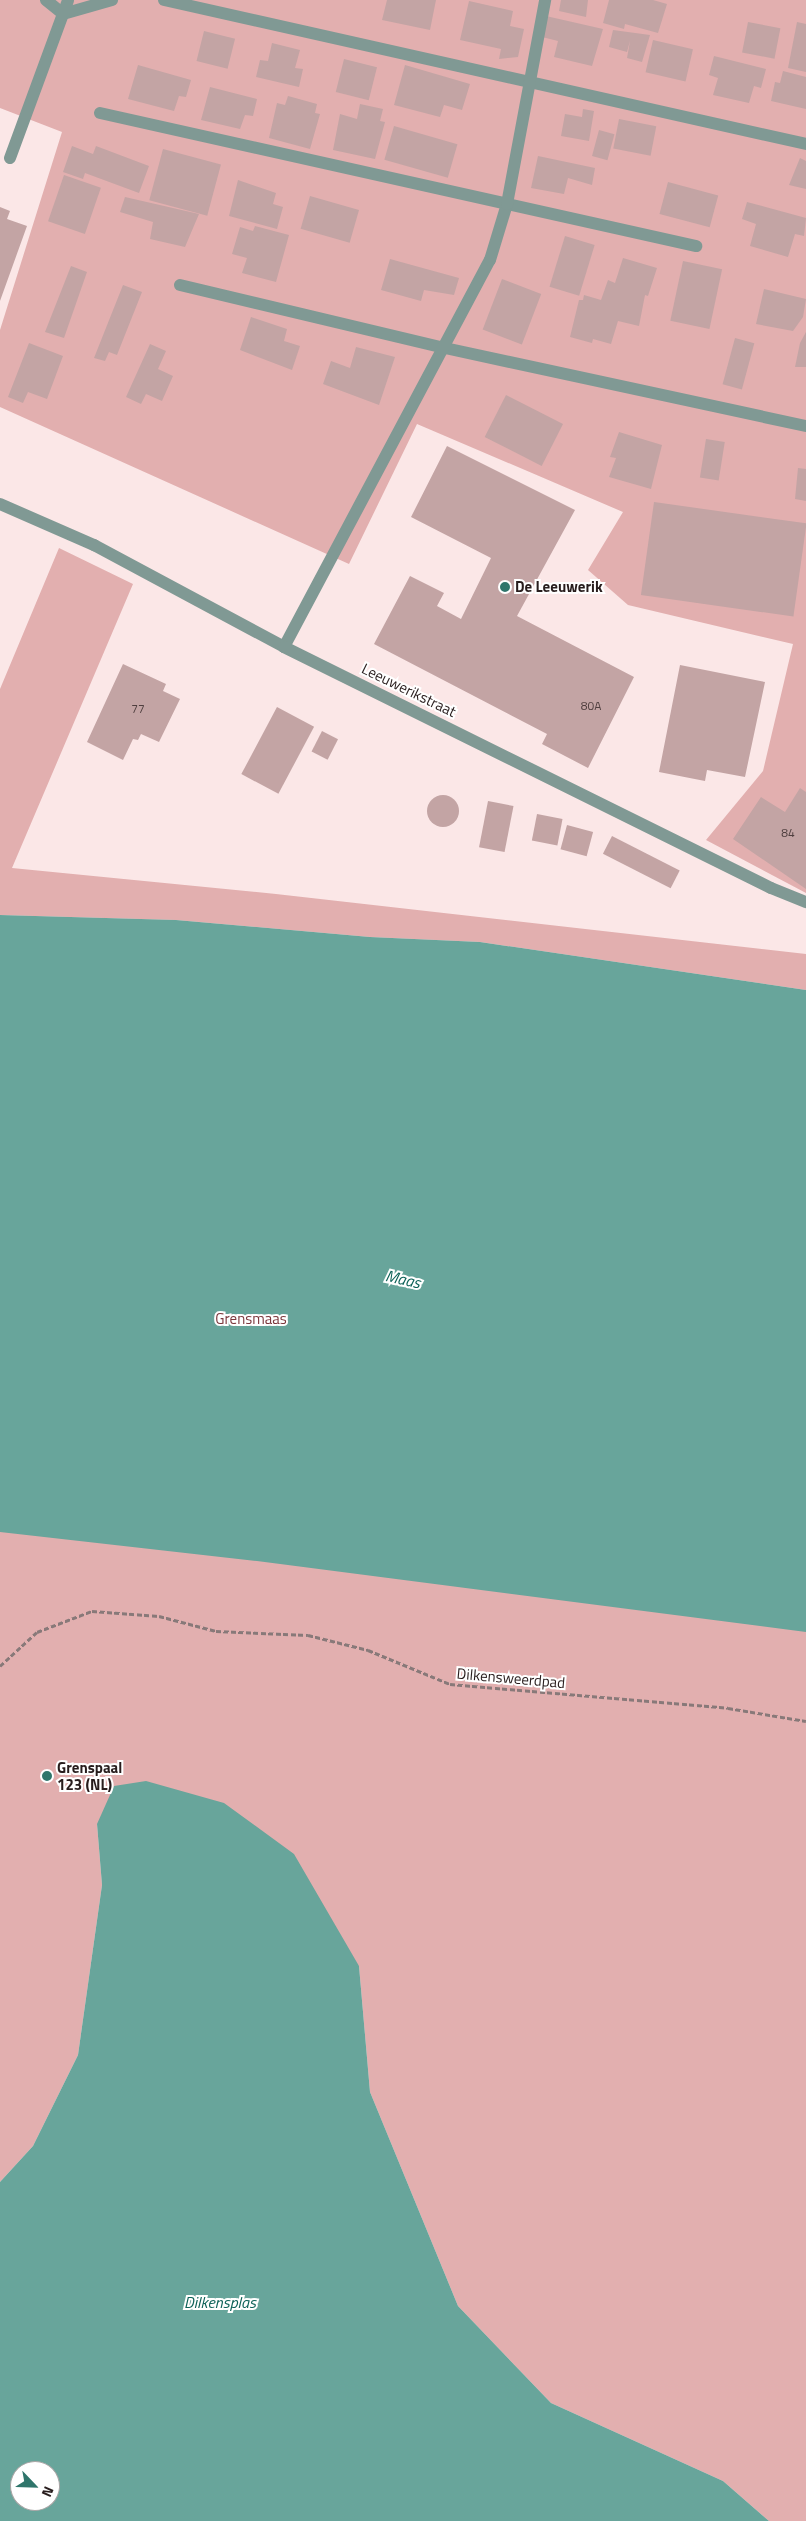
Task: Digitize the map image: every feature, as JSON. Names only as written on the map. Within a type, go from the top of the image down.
[{"type":"street","points":[[46,0],[63,14]]},
{"type":"street","points":[[10,158],[68,0]]},
{"type":"street","points":[[63,14],[112,0]]},
{"type":"street","points":[[164,0],[806,144]]},
{"type":"street","points":[[284,647],[445,348],[490,260],[507,204],[545,0]]},
{"type":"street","points":[[100,113],[696,246]]},
{"type":"street","points":[[180,285],[445,348],[806,426]]},
{"type":"street","name":"Leeuwerikstraat","points":[[0,504],[94,546],[284,647],[771,888],[806,902]]},
{"type":"path","name":"Dilkensweerdpad","points":[[0,1666],[37,1632],[92,1611],[159,1616],[216,1631],[308,1636],[368,1650],[450,1684],[728,1708],[806,1721]]},
{"type":"green space","points":[[0,0],[806,0],[806,893],[706,840],[763,771],[793,644],[628,605],[588,570],[623,512],[417,424],[349,564],[0,407],[0,330],[62,132],[0,108]]},
{"type":"green space","points":[[59,548],[133,584],[12,868],[276,894],[806,954],[806,990],[480,942],[370,937],[176,920],[0,915],[0,689]]},
{"type":"green space","points":[[0,1066],[806,1172],[806,2521],[769,2521],[723,2481],[551,2403],[458,2306],[370,2092],[359,1966],[97,1824],[102,1885],[78,2055],[33,2146],[0,2182]]},
{"type":"water","name":"Grensmaas","points":[[0,915],[176,920],[370,937],[480,942],[806,990],[806,1632],[257,1561],[0,1532]]},
{"type":"water","name":"Dilkensplas","points":[[146,1781],[224,1803],[294,1854],[359,1966],[370,2092],[458,2306],[551,2403],[723,2481],[769,2521],[0,2521],[0,2182],[33,2146],[78,2055],[102,1885],[97,1824],[114,1786]]},
{"type":"building","points":[[387,0],[436,0],[430,30],[382,20]]},
{"type":"building","points":[[561,0],[588,0],[586,17],[559,11]]},
{"type":"building","points":[[609,0],[653,0],[667,4],[658,33],[625,24],[624,29],[603,23]]},
{"type":"building","points":[[469,1],[513,11],[510,26],[524,29],[518,57],[499,59],[501,49],[460,40]]},
{"type":"building","points":[[546,16],[603,29],[592,66],[554,57],[558,41],[542,37]]},
{"type":"building","points":[[748,22],[780,28],[774,59],[742,52]]},
{"type":"building","points":[[797,22],[806,24],[806,72],[788,68]]},
{"type":"building","points":[[613,30],[650,35],[642,62],[627,58],[630,41],[627,52],[609,47]]},
{"type":"building","points":[[204,31],[235,39],[228,69],[197,61]]},
{"type":"building","points":[[653,40],[693,49],[686,81],[646,72]]},
{"type":"building","points":[[272,43],[300,50],[295,68],[303,69],[299,87],[256,77],[260,60],[268,61]]},
{"type":"building","points":[[714,56],[766,69],[761,88],[754,86],[749,103],[713,95],[718,78],[709,75]]},
{"type":"building","points":[[344,59],[377,67],[369,100],[336,92]]},
{"type":"building","points":[[138,65],[191,80],[186,97],[179,96],[174,111],[128,99]]},
{"type":"building","points":[[405,65],[470,84],[462,110],[444,105],[440,117],[394,105]]},
{"type":"building","points":[[783,71],[806,77],[806,109],[771,101],[775,82],[780,83]]},
{"type":"building","points":[[210,87],[257,99],[253,116],[245,115],[240,129],[201,120]]},
{"type":"building","points":[[288,96],[317,104],[315,113],[320,114],[310,149],[269,138],[277,103],[285,105]]},
{"type":"building","points":[[360,104],[383,109],[380,121],[385,122],[375,159],[333,150],[340,114],[357,119]]},
{"type":"building","points":[[583,109],[594,111],[589,141],[561,136],[565,114],[582,117]]},
{"type":"building","points":[[619,119],[656,126],[651,156],[613,148]]},
{"type":"building","points":[[394,126],[457,144],[448,178],[384,160]]},
{"type":"building","points":[[599,130],[614,134],[607,160],[592,156]]},
{"type":"building","points":[[72,146],[93,154],[96,146],[149,166],[139,193],[85,173],[83,179],[63,172]]},
{"type":"building","points":[[163,149],[221,165],[207,216],[149,200]]},
{"type":"building","points":[[538,156],[595,168],[592,185],[568,178],[564,194],[531,188]]},
{"type":"building","points":[[800,158],[806,161],[806,189],[789,185]]},
{"type":"building","points":[[64,175],[101,188],[85,234],[48,221]]},
{"type":"building","points":[[238,180],[276,193],[273,204],[283,207],[277,229],[229,216]]},
{"type":"building","points":[[668,182],[718,195],[710,227],[659,214]]},
{"type":"building","points":[[310,196],[359,210],[350,243],[301,229]]},
{"type":"building","points":[[125,197],[199,214],[185,247],[150,239],[153,222],[120,212]]},
{"type":"building","points":[[747,202],[806,218],[804,236],[795,234],[788,257],[750,246],[756,224],[742,219]]},
{"type":"building","points":[[0,207],[10,211],[7,219],[27,226],[0,301]]},
{"type":"building","points":[[255,226],[289,235],[276,282],[242,273],[247,258],[232,254],[240,227],[253,231]]},
{"type":"building","points":[[565,236],[595,245],[579,296],[550,287]]},
{"type":"building","points":[[623,258],[657,268],[648,296],[645,295],[639,326],[618,321],[611,344],[593,339],[592,343],[570,337],[579,300],[583,300],[584,295],[601,300],[608,280],[615,283]]},
{"type":"building","points":[[390,259],[459,278],[454,295],[424,290],[421,301],[381,290]]},
{"type":"building","points":[[683,261],[722,269],[709,329],[670,321]]},
{"type":"building","points":[[71,266],[87,272],[64,338],[45,332]]},
{"type":"building","points":[[502,279],[541,294],[522,344],[483,329]]},
{"type":"building","points":[[123,285],[142,292],[117,355],[109,352],[105,361],[94,358]]},
{"type":"building","points":[[764,289],[806,299],[803,317],[793,331],[756,324]]},
{"type":"building","points":[[251,317],[287,329],[284,341],[300,346],[292,370],[240,350]]},
{"type":"building","points":[[806,332],[806,367],[795,367],[800,343]]},
{"type":"building","points":[[735,338],[754,343],[742,390],[723,384]]},
{"type":"building","points":[[29,343],[63,356],[47,399],[28,392],[23,403],[8,397]]},
{"type":"building","points":[[150,344],[166,351],[158,369],[173,376],[162,401],[146,394],[141,404],[126,397]]},
{"type":"building","points":[[356,347],[395,357],[379,405],[323,384],[331,361],[350,368]]},
{"type":"building","points":[[506,395],[563,424],[542,466],[485,437]]},
{"type":"building","points":[[619,432],[662,445],[651,489],[609,477],[616,458],[610,457]]},
{"type":"building","points":[[706,439],[725,442],[719,480],[700,478]]},
{"type":"building","name":"De Leeuwerik","points":[[447,446],[575,510],[517,616],[634,677],[588,768],[542,744],[547,734],[374,644],[410,576],[444,593],[437,606],[461,619],[491,558],[411,517]]},
{"type":"building","points":[[798,468],[806,469],[806,501],[795,499]]},
{"type":"building","points":[[654,502],[806,523],[793,617],[641,595]]},
{"type":"building","points":[[123,664],[166,684],[163,691],[180,699],[159,742],[141,734],[138,740],[133,739],[123,760],[87,742]]},
{"type":"building","points":[[680,665],[765,682],[745,777],[707,770],[705,781],[659,772]]},
{"type":"building","points":[[277,707],[314,727],[278,794],[241,774]]},
{"type":"building","points":[[322,731],[338,739],[328,760],[312,751]]},
{"type":"building","points":[[800,788],[806,792],[806,889],[733,839],[761,797],[785,812]]},
{"type":"building","points":[[443,795],[455,799],[459,811],[455,823],[443,827],[431,823],[427,811],[431,799]]},
{"type":"building","points":[[488,801],[514,806],[505,852],[479,847]]},
{"type":"building","points":[[537,814],[563,819],[557,845],[532,841]]},
{"type":"building","points":[[567,825],[593,832],[587,856],[561,849]]},
{"type":"building","points":[[612,836],[680,871],[671,888],[603,854]]},
{"type":"place","name":"De Leeuwerik","points":[[505,587]]},
{"type":"place","name":"Grenspaal 123 (NL)","points":[[47,1776]]},
{"type":"water label","name":"Maas","points":[[403,1279]]}]
